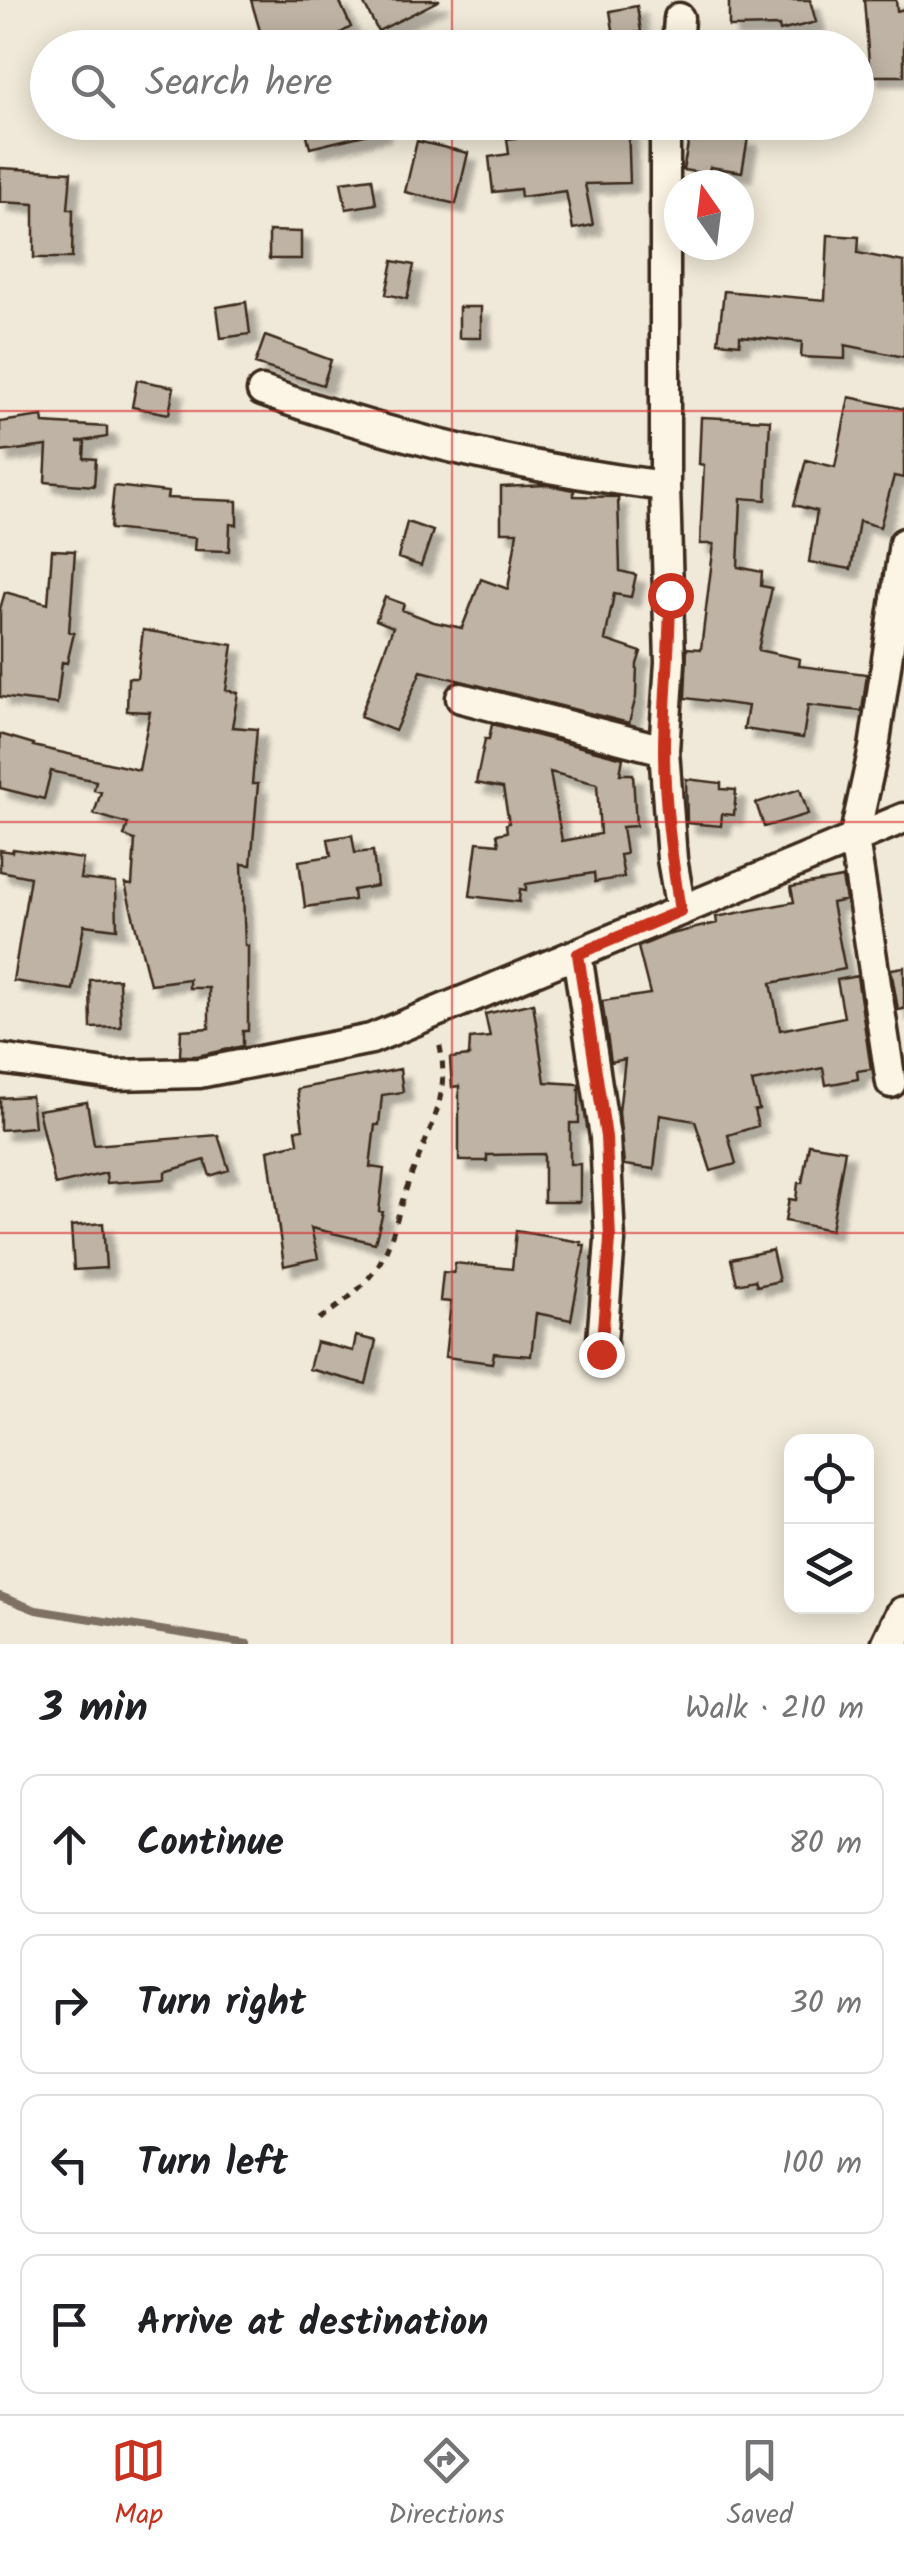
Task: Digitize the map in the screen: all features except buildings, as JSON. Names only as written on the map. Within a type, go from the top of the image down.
[{"type":"main road","points":[[890,1644],[904,1615]]},
{"type":"street","points":[[678,30],[679,18]]},
{"type":"street","points":[[665,140],[665,486],[670,662],[664,750],[680,911]]},
{"type":"street","points":[[262,392],[350,422],[484,457],[665,486]]},
{"type":"street","points":[[891,1083],[854,840],[874,748],[904,542]]},
{"type":"street","points":[[461,698],[664,750]]},
{"type":"street","points":[[0,1058],[112,1075],[199,1073],[371,1039],[904,818]]},
{"type":"street","points":[[578,954],[606,1137],[610,1240],[601,1354]]},
{"type":"path","points":[[319,1320],[349,1299],[387,1250],[407,1187],[441,1104],[443,1058],[432,1016]]},
{"type":"waterway","points":[[0,1596],[36,1610],[248,1644]]},
{"type":"route","points":[[601,1354],[610,1240],[606,1137],[578,954],[680,911],[664,750],[670,595]]}]
